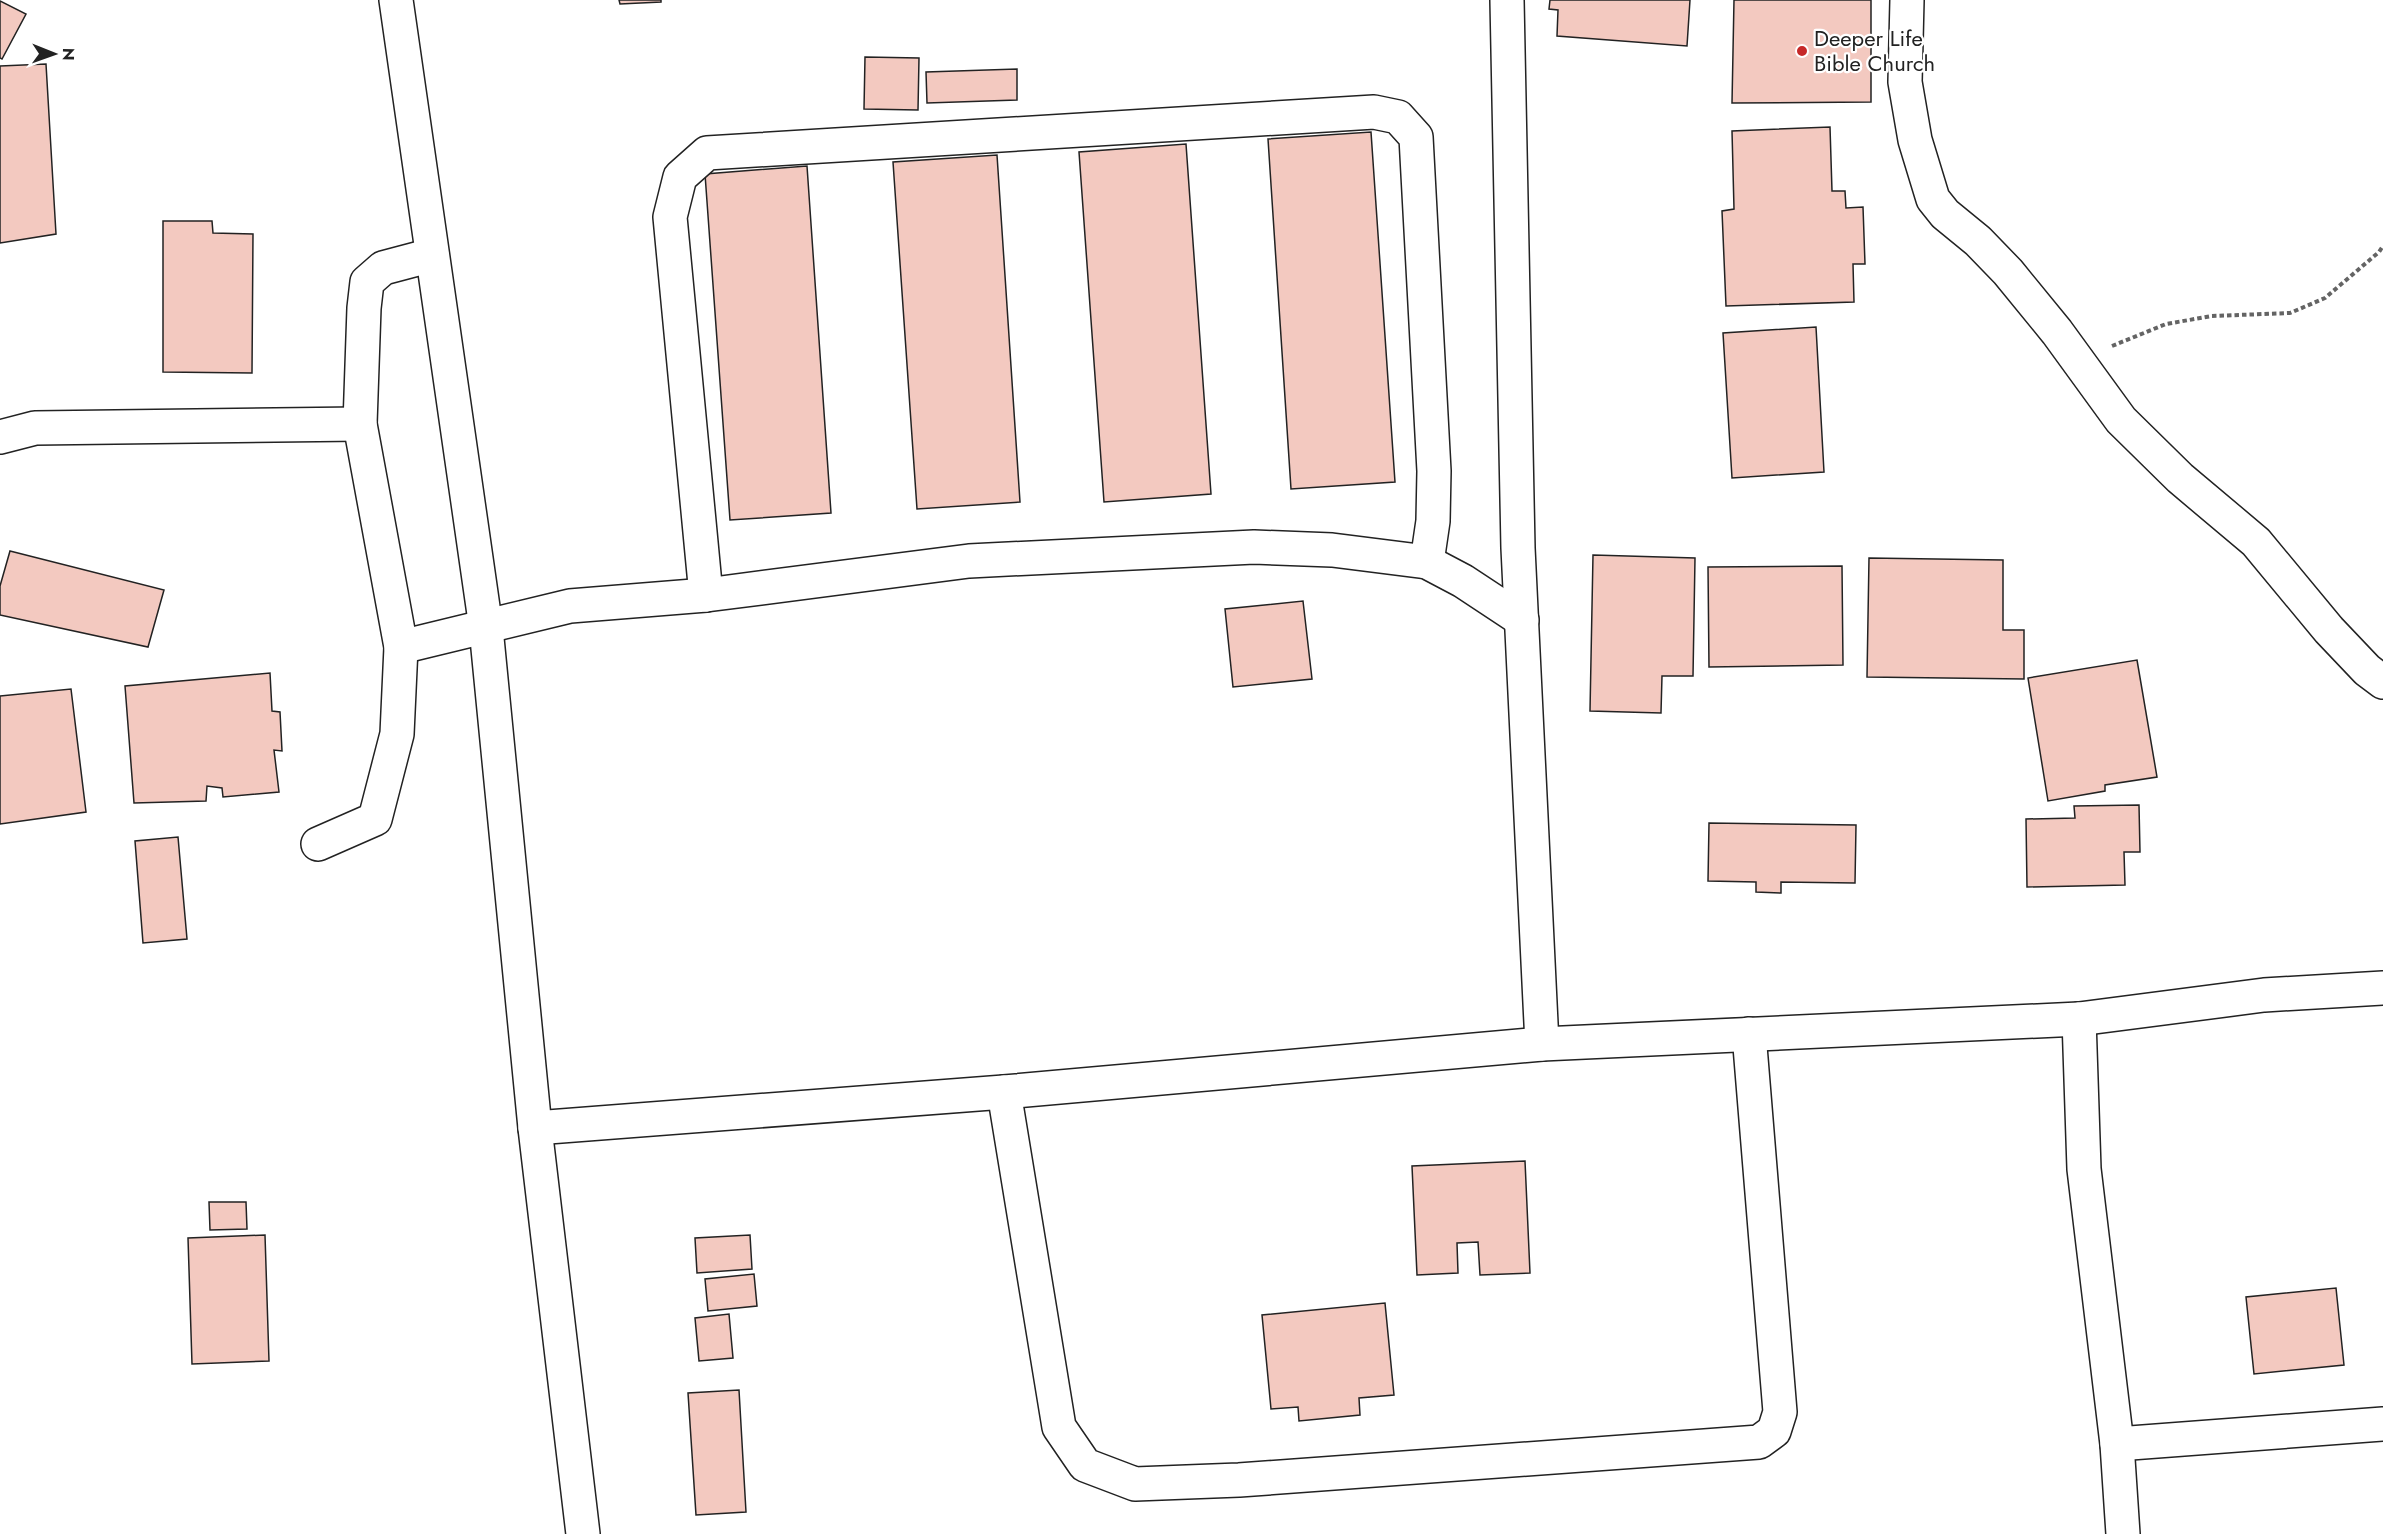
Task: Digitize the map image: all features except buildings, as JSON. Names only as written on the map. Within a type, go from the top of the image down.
[{"type":"street","points":[[396,0],[486,627],[536,1128],[583,1534]]},
{"type":"street","points":[[1507,0],[1518,524],[1542,1044]]},
{"type":"street","points":[[1907,0],[1905,82],[1916,140],[1933,199],[1945,214],[1978,241],[2008,272],[2121,420],[2180,478],[2256,542],[2330,630],[2367,670],[2383,682]]},
{"type":"street","points":[[706,595],[670,217],[680,177],[707,153],[1374,112],[1398,117],[1416,137],[1434,471],[1433,521],[1427,562]]},
{"type":"street","points":[[318,844],[375,819],[397,734],[401,647],[360,424],[367,282],[383,268],[432,255]]},
{"type":"street","points":[[0,437],[35,428],[360,424]]},
{"type":"street","points":[[401,647],[570,606],[706,595],[969,561],[1254,546],[1332,550],[1427,562],[1463,581],[1522,620]]},
{"type":"street","points":[[536,1128],[1004,1092],[1542,1044],[2079,1019],[2264,995],[2383,988]]},
{"type":"street","points":[[2079,1019],[2084,1169],[2117,1444],[2123,1534]]},
{"type":"street","points":[[1004,1092],[1059,1427],[1085,1464],[1135,1484],[1250,1479],[1759,1442],[1774,1431],[1780,1412],[1749,1034]]},
{"type":"street","points":[[2117,1444],[2383,1424]]},
{"type":"path","points":[[2073,356],[2105,349],[2166,324],[2212,316],[2290,313],[2325,298],[2383,246]]},
{"type":"place","name":"Deeper Life Bible Church","points":[[1802,51]]}]
